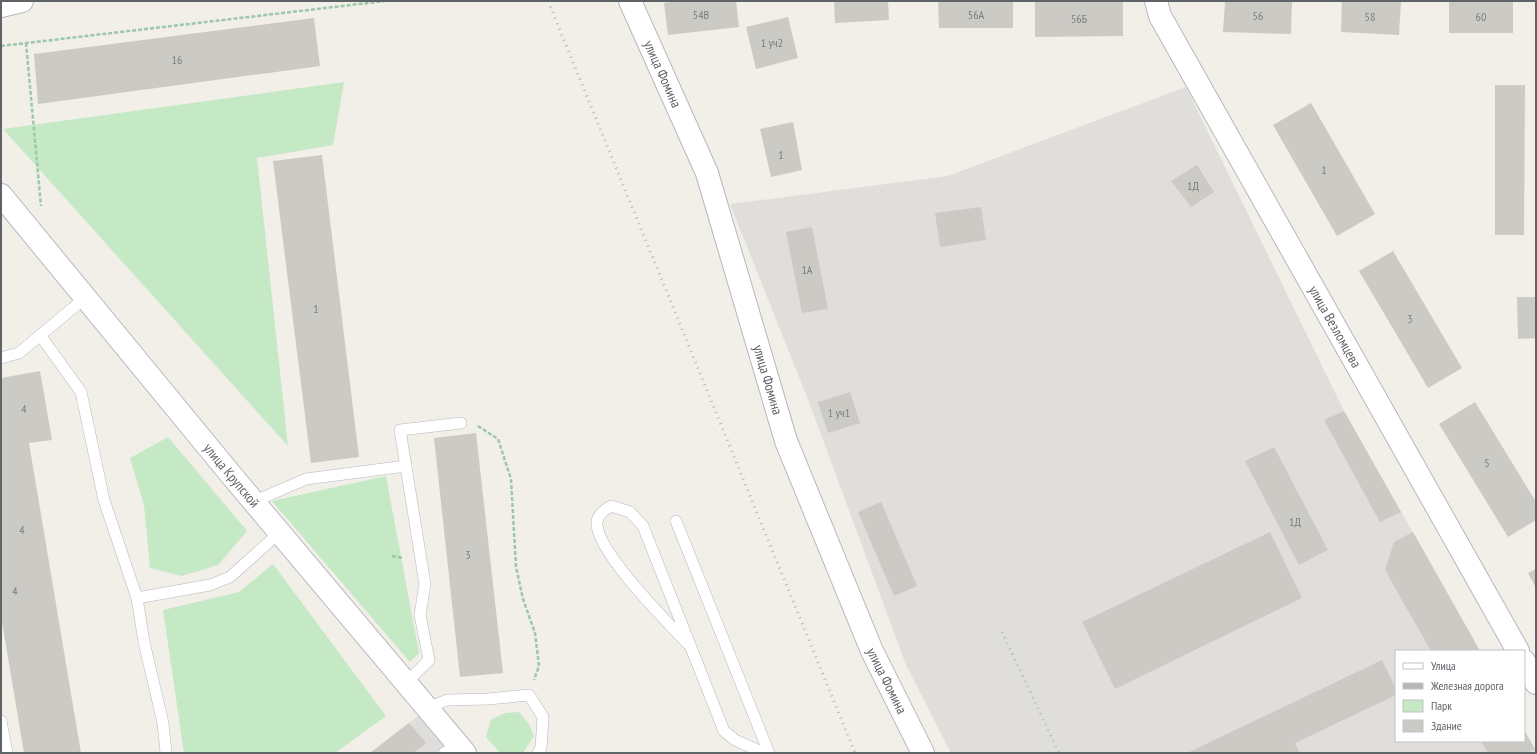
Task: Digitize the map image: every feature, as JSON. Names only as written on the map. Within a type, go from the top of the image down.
[{"type":"street","points":[[1,6],[22,1]]},
{"type":"street","name":"улица Фомина","points":[[630,1],[707,173],[786,441],[872,651],[923,753]]},
{"type":"street","name":"улица Везломцева","points":[[1156,1],[1160,16],[1517,650]]},
{"type":"street","name":"улица Крупской","points":[[1,194],[253,502],[428,708],[456,750]]},
{"type":"street","points":[[1525,663],[1536,683]]},
{"type":"lane","points":[[1,358],[19,353],[86,297]]},
{"type":"lane","points":[[40,336],[81,392],[104,500],[137,598],[144,642],[163,723],[166,753]]},
{"type":"lane","points":[[406,682],[429,660],[420,615],[425,584],[400,430],[461,423]]},
{"type":"lane","points":[[253,502],[306,479],[406,466]]},
{"type":"lane","points":[[691,647],[624,574],[608,552],[601,537],[597,522],[601,512],[611,506],[630,512],[643,526],[691,647],[724,731],[735,740],[764,753]]},
{"type":"lane","points":[[676,521],[769,753]]},
{"type":"lane","points":[[137,598],[210,585],[230,577],[279,533]]},
{"type":"lane","points":[[428,708],[447,700],[488,699],[529,695],[543,717],[541,748],[538,753]]},
{"type":"lane","points":[[1,721],[7,753]]},
{"type":"path","points":[[1,46],[385,1]]},
{"type":"path","points":[[26,43],[42,210]]},
{"type":"path","points":[[461,423],[477,425],[498,439],[511,479],[516,567],[523,599],[534,633],[539,666],[529,695]]},
{"type":"shaded area","points":[[1186,87],[1344,411],[1479,650],[1395,650],[1395,742],[1525,742],[1525,732],[1534,748],[1536,748],[1536,753],[951,753],[906,665],[809,402],[730,204],[948,176]]},
{"type":"shaded area","points":[[428,708],[465,753],[370,753]]},
{"type":"green space","points":[[344,82],[333,145],[257,158],[288,446],[3,129]]},
{"type":"green space","points":[[168,437],[247,531],[218,565],[182,576],[150,568],[144,505],[130,458]]},
{"type":"green space","points":[[386,476],[419,653],[410,662],[272,501]]},
{"type":"green space","points":[[273,564],[386,716],[335,753],[184,753],[163,610],[239,592]]},
{"type":"green space","points":[[519,712],[529,724],[534,736],[523,753],[500,753],[486,737],[491,720],[505,713]]},
{"type":"building","points":[[681,1],[736,1],[739,27],[668,35],[664,3]]},
{"type":"building","points":[[834,1],[888,1],[889,20],[835,23]]},
{"type":"building","points":[[938,1],[1013,1],[1013,28],[939,28]]},
{"type":"building","points":[[1035,1],[1123,1],[1123,36],[1035,37]]},
{"type":"building","points":[[1225,1],[1292,1],[1291,34],[1223,32]]},
{"type":"building","points":[[1342,1],[1401,1],[1399,35],[1341,32]]},
{"type":"building","points":[[1449,1],[1513,1],[1513,33],[1449,33]]},
{"type":"building","points":[[788,17],[798,58],[756,69],[746,27]]},
{"type":"building","points":[[314,18],[320,66],[38,104],[34,54]]},
{"type":"building","points":[[1495,85],[1525,85],[1524,235],[1495,235]]},
{"type":"building","points":[[1311,103],[1375,214],[1337,236],[1273,125]]},
{"type":"building","points":[[793,122],[802,170],[771,177],[760,129]]},
{"type":"building","points":[[322,155],[359,457],[311,463],[273,161]]},
{"type":"building","points":[[1197,165],[1214,192],[1191,207],[1171,181]]},
{"type":"building","points":[[981,207],[986,240],[940,247],[935,213]]},
{"type":"building","points":[[812,227],[828,309],[802,313],[786,232]]},
{"type":"building","points":[[1393,251],[1462,368],[1428,388],[1359,271]]},
{"type":"building","points":[[1517,297],[1536,297],[1536,338],[1518,339]]},
{"type":"building","points":[[40,371],[52,440],[29,443],[81,753],[24,753],[1,616],[1,378]]},
{"type":"building","points":[[850,392],[860,423],[828,433],[818,402]]},
{"type":"building","points":[[1475,402],[1536,502],[1536,520],[1508,537],[1439,424]]},
{"type":"building","points":[[1344,411],[1401,512],[1380,522],[1324,420]]},
{"type":"building","points":[[476,433],[503,673],[460,677],[434,438]]},
{"type":"building","points":[[1274,447],[1328,550],[1299,565],[1245,461]]},
{"type":"building","points":[[881,502],[917,586],[894,596],[858,512]]},
{"type":"building","points":[[1270,532],[1302,598],[1115,689],[1082,622]]},
{"type":"building","points":[[1413,532],[1479,650],[1430,650],[1385,570],[1394,542]]},
{"type":"building","points":[[1536,569],[1536,588],[1528,573]]},
{"type":"building","points":[[1382,660],[1395,687],[1395,695],[1295,743],[1300,753],[1187,753]]},
{"type":"building","points":[[409,723],[426,743],[413,753],[370,753]]},
{"type":"building","points":[[1525,732],[1535,749],[1526,753],[1488,753],[1482,742],[1525,742]]},
{"type":"railway","points":[[548,1],[855,753]]},
{"type":"railway","points":[[1002,632],[1059,753]]}]
